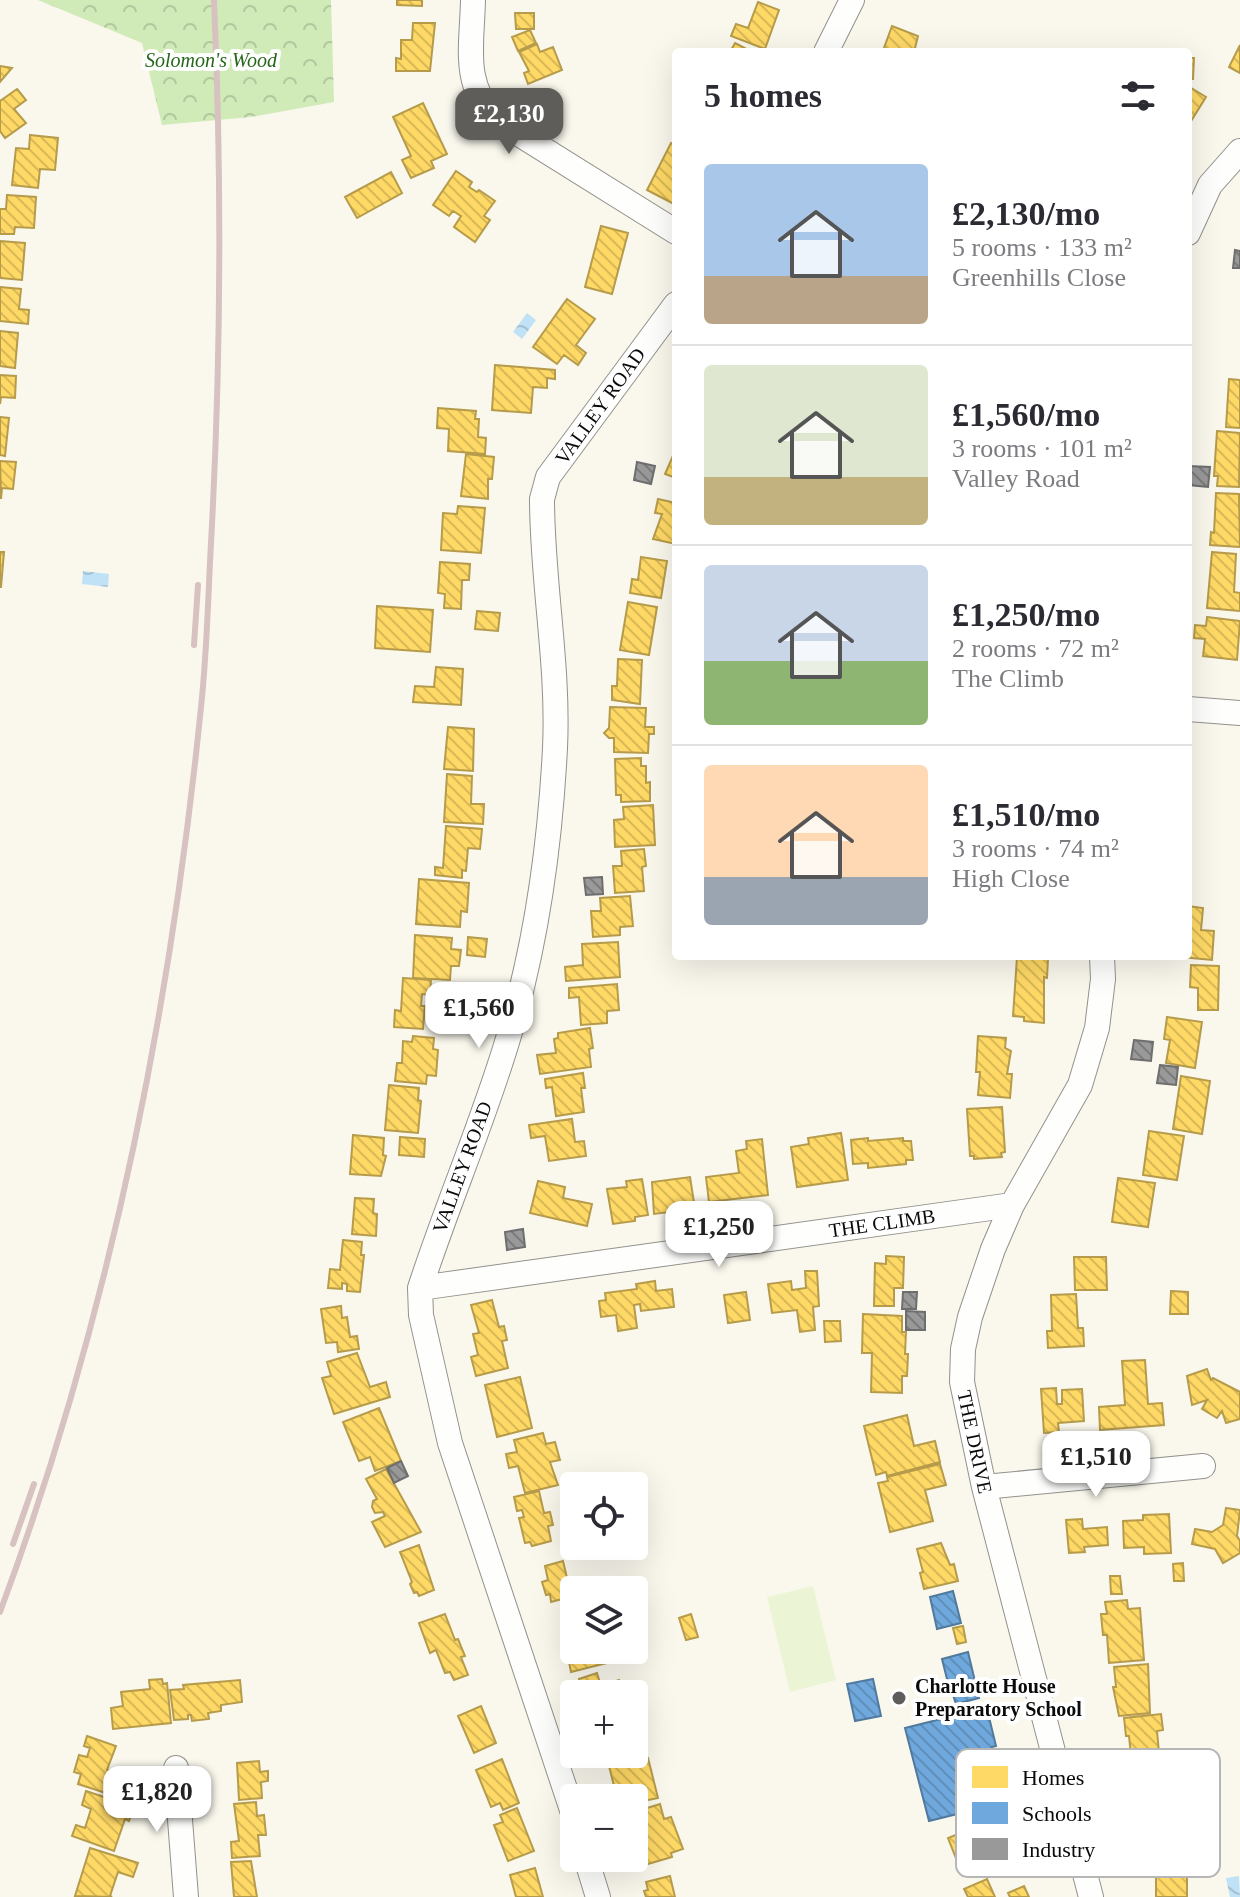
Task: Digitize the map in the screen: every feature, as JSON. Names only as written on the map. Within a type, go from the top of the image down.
[{"type":"street","points":[[473,0],[471,75],[480,102],[495,119],[672,230]]},
{"type":"street","points":[[828,48],[852,0]]},
{"type":"street","points":[[1192,224],[1210,185],[1240,151]]},
{"type":"street","name":"VALLEY ROAD","points":[[563,1784],[450,1443],[421,1315],[420,1288],[507,1040],[528,962],[548,840],[555,746],[555,677],[542,499],[548,477],[672,309]]},
{"type":"street","points":[[1192,709],[1240,713]]},
{"type":"street","name":"THE DRIVE","points":[[1052,1749],[984,1487],[962,1382],[963,1349],[970,1317],[1012,1205],[1080,1085],[1097,1028],[1102,960]]},
{"type":"street","name":"THE CLIMB","points":[[420,1288],[1012,1205]]},
{"type":"street","points":[[984,1487],[1203,1466]]},
{"type":"street","points":[[176,1768],[186,1897]]},
{"type":"street","points":[[590,1872],[598,1897]]},
{"type":"street","name":"THE DRIVE","points":[[1086,1877],[1091,1897]]},
{"type":"green space","name":"Solomon's Wood","points":[[38,0],[331,0],[334,102],[251,117],[162,125],[142,43]]},
{"type":"green space","points":[[813,1586],[836,1680],[790,1692],[767,1597]]},
{"type":"water","points":[[527,313],[536,320],[522,339],[513,332]]},
{"type":"water","points":[[83,571],[109,574],[108,587],[82,584]]},
{"type":"water","points":[[1239,1876],[1240,1897],[1230,1897],[1226,1878]]},
{"type":"building: Homes","points":[[397,0],[422,0],[422,6],[397,5]]},
{"type":"building: Homes","points":[[758,2],[779,10],[765,48],[731,36],[736,24],[748,28]]},
{"type":"building: Homes","points":[[515,13],[534,13],[534,29],[516,29]]},
{"type":"building: Homes","points":[[413,23],[435,23],[430,71],[396,71],[396,58],[401,59],[401,40],[412,40]]},
{"type":"building: Homes","points":[[892,26],[918,36],[915,48],[884,48]]},
{"type":"building: Homes","points":[[530,30],[536,43],[518,51],[512,37]]},
{"type":"building: Homes","points":[[537,44],[540,52],[553,47],[562,70],[528,84],[524,73],[529,71],[519,52]]},
{"type":"building: Homes","points":[[1240,45],[1240,73],[1229,67]]},
{"type":"building: Homes","points":[[0,66],[12,68],[0,82]]},
{"type":"building: Homes","points":[[1192,88],[1206,97],[1192,120]]},
{"type":"building: Homes","points":[[17,89],[26,100],[14,109],[26,123],[5,138],[0,131],[0,101]]},
{"type":"building: Homes","points":[[423,103],[447,154],[431,161],[434,168],[411,178],[402,160],[411,156],[393,117]]},
{"type":"building: Homes","points":[[30,135],[58,138],[55,170],[40,169],[38,188],[12,185],[16,148],[29,149]]},
{"type":"building: Homes","points":[[671,143],[672,143],[672,203],[647,190]]},
{"type":"building: Homes","points":[[456,171],[472,182],[469,187],[495,201],[484,216],[490,220],[475,242],[454,227],[461,216],[453,211],[449,216],[433,205]]},
{"type":"building: Homes","points":[[391,172],[402,193],[357,218],[345,197]]},
{"type":"building: Homes","points":[[7,195],[36,197],[34,228],[15,227],[14,234],[0,234],[0,209],[6,209]]},
{"type":"building: Homes","points":[[601,226],[628,233],[612,294],[585,287]]},
{"type":"building: Homes","points":[[0,241],[25,243],[22,280],[0,278]]},
{"type":"building: Homes","points":[[0,287],[21,289],[19,309],[29,310],[28,324],[0,321]]},
{"type":"building: Homes","points":[[567,299],[595,319],[576,345],[586,353],[578,365],[564,355],[557,364],[533,347]]},
{"type":"building: Homes","points":[[0,331],[18,333],[15,368],[0,366]]},
{"type":"building: Homes","points":[[495,365],[555,370],[555,379],[547,378],[547,388],[533,387],[531,413],[492,410]]},
{"type":"building: Homes","points":[[0,375],[16,376],[15,398],[1,397],[0,404]]},
{"type":"building: Homes","points":[[1229,379],[1240,380],[1240,428],[1226,427]]},
{"type":"building: Homes","points":[[438,408],[476,411],[478,437],[486,438],[485,454],[448,451],[449,429],[437,428]]},
{"type":"building: Homes","points":[[0,417],[9,418],[5,456],[0,455]]},
{"type":"building: Homes","points":[[1217,431],[1240,433],[1239,487],[1217,486],[1218,476],[1214,476]]},
{"type":"building: Homes","points":[[466,454],[494,457],[492,479],[488,479],[488,499],[461,496]]},
{"type":"building: Homes","points":[[672,458],[672,477],[665,474]]},
{"type":"building: Homes","points":[[0,461],[16,462],[13,489],[2,488],[1,499]]},
{"type":"building: Homes","points":[[1216,493],[1239,494],[1240,547],[1210,545],[1211,532],[1214,533]]},
{"type":"building: Homes","points":[[658,499],[672,502],[672,543],[653,539],[662,514],[655,513]]},
{"type":"building: Homes","points":[[458,506],[485,508],[481,553],[441,550],[443,513],[457,514]]},
{"type":"building: Homes","points":[[0,552],[4,552],[1,587],[0,587]]},
{"type":"building: Homes","points":[[1212,552],[1236,554],[1234,592],[1240,593],[1240,611],[1207,608]]},
{"type":"building: Homes","points":[[641,557],[667,561],[661,598],[630,593],[632,579],[638,580]]},
{"type":"building: Homes","points":[[440,562],[470,564],[469,580],[462,580],[461,609],[444,608],[445,594],[438,593]]},
{"type":"building: Homes","points":[[628,602],[657,607],[649,655],[620,650]]},
{"type":"building: Homes","points":[[377,606],[433,610],[430,652],[375,648]]},
{"type":"building: Homes","points":[[477,611],[500,613],[498,631],[475,629]]},
{"type":"building: Homes","points":[[1207,617],[1240,621],[1237,660],[1203,656],[1205,639],[1194,638],[1195,625],[1206,626]]},
{"type":"building: Homes","points":[[618,659],[642,660],[640,704],[612,700],[612,686],[617,686]]},
{"type":"building: Homes","points":[[436,667],[463,669],[461,705],[413,702],[415,686],[434,687]]},
{"type":"building: Homes","points":[[610,707],[646,708],[645,727],[654,727],[654,734],[649,734],[648,753],[614,752],[614,738],[604,733],[609,728]]},
{"type":"building: Homes","points":[[448,727],[474,729],[473,771],[444,769]]},
{"type":"building: Homes","points":[[641,758],[641,766],[646,766],[646,783],[650,782],[650,801],[621,802],[621,795],[616,795],[615,759]]},
{"type":"building: Homes","points":[[447,774],[472,776],[471,804],[484,804],[483,824],[444,822]]},
{"type":"building: Homes","points":[[653,805],[655,845],[615,847],[614,820],[624,819],[623,807]]},
{"type":"building: Homes","points":[[446,826],[482,829],[480,849],[468,848],[466,871],[462,870],[462,878],[435,875],[435,867],[443,868]]},
{"type":"building: Homes","points":[[644,849],[644,891],[615,893],[613,866],[622,866],[621,851]]},
{"type":"building: Homes","points":[[419,879],[469,883],[467,912],[461,911],[460,927],[416,924]]},
{"type":"building: Homes","points":[[630,896],[633,926],[620,927],[620,935],[593,937],[591,911],[601,911],[600,898]]},
{"type":"building: Homes","points":[[1192,907],[1203,908],[1201,930],[1214,931],[1212,960],[1192,958]]},
{"type":"building: Homes","points":[[415,935],[452,938],[451,949],[461,950],[459,966],[451,966],[450,980],[413,978]]},
{"type":"building: Homes","points":[[468,937],[487,939],[485,957],[467,955]]},
{"type":"building: Homes","points":[[618,942],[620,977],[566,981],[565,967],[583,965],[582,944]]},
{"type":"building: Homes","points":[[1017,960],[1048,960],[1047,978],[1044,977],[1044,1023],[1024,1021],[1024,1017],[1013,1016]]},
{"type":"building: Homes","points":[[1191,965],[1219,966],[1218,1010],[1198,1010],[1198,988],[1190,987]]},
{"type":"building: Homes","points":[[403,978],[431,980],[430,995],[422,994],[421,1006],[425,1006],[423,1029],[394,1027],[395,1010],[401,1011]]},
{"type":"building: Homes","points":[[617,984],[619,1010],[607,1011],[607,1023],[581,1025],[579,997],[569,998],[569,988]]},
{"type":"building: Homes","points":[[1167,1017],[1202,1022],[1195,1068],[1166,1063],[1170,1040],[1164,1039]]},
{"type":"building: Homes","points":[[590,1028],[593,1048],[589,1049],[591,1067],[540,1074],[537,1055],[556,1053],[554,1039],[558,1038],[558,1033]]},
{"type":"building: Homes","points":[[413,1036],[434,1038],[433,1049],[438,1050],[436,1076],[427,1075],[426,1084],[395,1081],[397,1063],[402,1063],[403,1041],[412,1042]]},
{"type":"building: Homes","points":[[978,1036],[1006,1038],[1005,1048],[1011,1051],[1007,1074],[1012,1074],[1010,1098],[978,1095]]},
{"type":"building: Homes","points":[[583,1073],[584,1112],[556,1116],[552,1087],[546,1088],[545,1079]]},
{"type":"building: Homes","points":[[1181,1076],[1210,1081],[1202,1134],[1173,1129]]},
{"type":"building: Homes","points":[[389,1085],[419,1088],[418,1133],[385,1130]]},
{"type":"building: Homes","points":[[1002,1107],[1005,1152],[1001,1153],[1002,1157],[974,1159],[970,1156],[967,1109]]},
{"type":"building: Homes","points":[[572,1119],[575,1142],[584,1141],[586,1156],[549,1161],[545,1136],[531,1138],[529,1125]]},
{"type":"building: Homes","points":[[1149,1131],[1184,1136],[1177,1180],[1143,1175]]},
{"type":"building: Homes","points":[[841,1133],[848,1180],[797,1187],[791,1147],[809,1144],[808,1138]]},
{"type":"building: Homes","points":[[353,1135],[384,1138],[383,1155],[386,1156],[381,1176],[350,1174]]},
{"type":"building: Homes","points":[[400,1137],[425,1139],[424,1157],[399,1155]]},
{"type":"building: Homes","points":[[868,1138],[868,1141],[903,1138],[903,1141],[911,1141],[913,1160],[906,1160],[906,1164],[868,1168],[868,1163],[853,1164],[851,1140]]},
{"type":"building: Homes","points":[[762,1139],[768,1195],[709,1202],[706,1177],[739,1173],[736,1151],[747,1149],[746,1141]]},
{"type":"building: Homes","points":[[690,1177],[695,1209],[654,1214],[652,1182]]},
{"type":"building: Homes","points":[[1118,1178],[1155,1183],[1148,1227],[1112,1222]]},
{"type":"building: Homes","points":[[642,1179],[648,1215],[635,1217],[635,1221],[613,1224],[607,1189],[627,1187],[626,1181]]},
{"type":"building: Homes","points":[[538,1181],[565,1187],[563,1198],[592,1204],[587,1226],[530,1213]]},
{"type":"building: Homes","points":[[355,1198],[374,1199],[376,1236],[352,1234]]},
{"type":"building: Homes","points":[[343,1240],[362,1242],[361,1255],[364,1255],[360,1292],[347,1291],[347,1284],[342,1283],[342,1289],[328,1288],[330,1269],[340,1270]]},
{"type":"building: Homes","points":[[886,1256],[904,1257],[903,1288],[894,1288],[894,1306],[874,1306],[875,1263],[886,1264]]},
{"type":"building: Homes","points":[[1074,1257],[1106,1257],[1107,1290],[1075,1290]]},
{"type":"building: Homes","points":[[805,1271],[817,1271],[819,1306],[813,1307],[815,1330],[800,1332],[797,1310],[772,1313],[768,1284],[791,1281],[792,1290],[806,1288]]},
{"type":"building: Homes","points":[[655,1281],[656,1291],[672,1289],[674,1307],[641,1311],[640,1304],[634,1305],[637,1328],[618,1331],[616,1315],[601,1317],[599,1301],[606,1300],[605,1293],[637,1289],[636,1284]]},
{"type":"building: Homes","points":[[1171,1291],[1188,1292],[1188,1314],[1170,1314]]},
{"type":"building: Homes","points":[[746,1292],[750,1320],[728,1323],[724,1295]]},
{"type":"building: Homes","points":[[1076,1294],[1078,1328],[1083,1328],[1084,1346],[1048,1348],[1047,1331],[1052,1331],[1051,1295]]},
{"type":"building: Homes","points":[[492,1300],[499,1327],[504,1326],[507,1340],[502,1341],[508,1368],[476,1376],[471,1357],[478,1355],[473,1334],[479,1333],[471,1305]]},
{"type":"building: Homes","points":[[341,1306],[342,1318],[347,1317],[350,1337],[357,1336],[359,1349],[338,1352],[337,1342],[326,1343],[321,1309]]},
{"type":"building: Homes","points":[[863,1314],[902,1316],[902,1332],[906,1332],[905,1354],[908,1354],[907,1376],[902,1376],[902,1393],[871,1392],[872,1353],[862,1353]]},
{"type":"building: Homes","points":[[824,1321],[840,1321],[841,1341],[825,1342]]},
{"type":"building: Homes","points":[[357,1353],[370,1387],[386,1382],[390,1397],[334,1414],[322,1378],[331,1376],[327,1362]]},
{"type":"building: Homes","points":[[1145,1360],[1148,1404],[1162,1403],[1164,1425],[1100,1430],[1099,1407],[1125,1405],[1122,1361]]},
{"type":"building: Homes","points":[[1207,1369],[1211,1380],[1213,1378],[1240,1392],[1240,1419],[1226,1423],[1222,1411],[1217,1418],[1202,1409],[1207,1400],[1192,1405],[1187,1376]]},
{"type":"building: Homes","points":[[520,1377],[532,1428],[497,1437],[485,1385]]},
{"type":"building: Homes","points":[[1056,1388],[1057,1404],[1062,1404],[1062,1390],[1082,1389],[1084,1421],[1058,1423],[1059,1432],[1044,1433],[1041,1389]]},
{"type":"building: Homes","points":[[379,1408],[401,1461],[375,1471],[370,1457],[359,1461],[343,1422]]},
{"type":"building: Homes","points":[[907,1415],[914,1446],[935,1441],[940,1462],[887,1476],[886,1472],[876,1475],[864,1426]]},
{"type":"building: Homes","points":[[543,1433],[546,1444],[555,1442],[560,1460],[550,1462],[558,1485],[525,1493],[518,1466],[509,1468],[506,1454],[517,1452],[514,1440]]},
{"type":"building: Homes","points":[[940,1464],[946,1485],[925,1490],[933,1521],[890,1532],[878,1483],[888,1481],[887,1477]]},
{"type":"building: Homes","points":[[386,1469],[421,1532],[385,1547],[372,1522],[385,1516],[383,1512],[375,1513],[372,1507],[377,1499],[366,1479]]},
{"type":"building: Homes","points":[[539,1491],[544,1513],[550,1512],[553,1525],[548,1526],[551,1541],[532,1546],[530,1542],[525,1543],[519,1518],[524,1517],[522,1510],[517,1511],[514,1497]]},
{"type":"building: Homes","points":[[1226,1508],[1240,1510],[1237,1536],[1240,1553],[1223,1563],[1215,1549],[1192,1544],[1195,1529],[1212,1532],[1223,1525]]},
{"type":"building: Homes","points":[[1169,1514],[1171,1553],[1144,1554],[1144,1547],[1124,1548],[1123,1521],[1143,1520],[1143,1515]]},
{"type":"building: Homes","points":[[1082,1519],[1083,1529],[1107,1527],[1108,1545],[1084,1547],[1085,1552],[1069,1553],[1066,1520]]},
{"type":"building: Homes","points":[[941,1543],[950,1565],[954,1564],[958,1581],[924,1589],[917,1549]]},
{"type":"building: Homes","points":[[419,1545],[434,1590],[419,1596],[410,1584],[412,1582],[400,1552]]},
{"type":"building: Homes","points":[[563,1561],[567,1576],[560,1576],[560,1600],[551,1602],[550,1594],[546,1595],[542,1582],[548,1580],[545,1566]]},
{"type":"building: Homes","points":[[1183,1563],[1184,1581],[1174,1581],[1173,1564]]},
{"type":"building: Homes","points":[[1110,1576],[1120,1576],[1122,1594],[1111,1594]]},
{"type":"building: Homes","points":[[1127,1600],[1128,1609],[1140,1608],[1144,1660],[1109,1663],[1107,1635],[1103,1635],[1101,1614],[1107,1614],[1105,1602]]},
{"type":"building: Homes","points":[[445,1614],[465,1656],[461,1657],[468,1675],[454,1680],[450,1672],[445,1673],[436,1650],[430,1653],[419,1623]]},
{"type":"building: Homes","points":[[691,1614],[698,1637],[686,1640],[679,1618]]},
{"type":"building: Homes","points":[[963,1626],[966,1642],[957,1644],[953,1628]]},
{"type":"building: Homes","points":[[569,1664],[603,1664],[571,1672]]},
{"type":"building: Homes","points":[[1148,1664],[1150,1713],[1119,1716],[1113,1687],[1116,1687],[1114,1667]]},
{"type":"building: Homes","points":[[597,1673],[599,1680],[579,1680]]},
{"type":"building: Homes","points":[[162,1679],[163,1684],[167,1683],[171,1723],[113,1729],[111,1708],[123,1706],[121,1692],[150,1689],[149,1680]]},
{"type":"building: Homes","points":[[240,1680],[242,1702],[221,1705],[221,1711],[208,1713],[209,1719],[192,1721],[191,1715],[188,1715],[188,1719],[174,1720],[170,1690],[184,1689],[183,1685]]},
{"type":"building: Homes","points":[[481,1706],[496,1743],[474,1753],[458,1716]]},
{"type":"building: Homes","points":[[1161,1714],[1163,1730],[1157,1731],[1159,1749],[1130,1749],[1124,1718]]},
{"type":"building: Homes","points":[[87,1736],[116,1746],[107,1770],[113,1772],[111,1779],[120,1782],[115,1796],[78,1784],[81,1774],[74,1772],[79,1755],[87,1757],[90,1748],[84,1746]]},
{"type":"building: Homes","points":[[648,1758],[658,1798],[648,1800],[648,1784],[614,1784],[610,1768],[648,1768]]},
{"type":"building: Homes","points":[[502,1759],[519,1803],[503,1810],[500,1803],[491,1807],[476,1770]]},
{"type":"building: Homes","points":[[259,1761],[260,1772],[268,1771],[268,1781],[261,1782],[262,1798],[239,1800],[237,1763]]},
{"type":"building: Homes","points":[[86,1791],[134,1807],[129,1821],[125,1819],[114,1851],[72,1836],[76,1825],[85,1828],[91,1809],[82,1805]]},
{"type":"building: Homes","points":[[256,1802],[257,1816],[264,1815],[266,1835],[258,1835],[260,1856],[232,1858],[231,1842],[239,1841],[234,1804]]},
{"type":"building: Homes","points":[[660,1804],[664,1819],[671,1817],[683,1849],[671,1853],[672,1857],[648,1864],[648,1808]]},
{"type":"building: Homes","points":[[517,1808],[534,1851],[508,1861],[494,1825],[503,1822],[500,1815]]},
{"type":"building: Homes","points":[[956,1835],[956,1858],[948,1838]]},
{"type":"building: Homes","points":[[90,1848],[138,1863],[133,1877],[118,1872],[112,1897],[75,1896]]},
{"type":"building: Homes","points":[[251,1861],[257,1897],[234,1897],[231,1862]]},
{"type":"building: Homes","points":[[535,1868],[543,1897],[516,1897],[510,1875]]},
{"type":"building: Homes","points":[[670,1876],[675,1897],[646,1897],[646,1882]]},
{"type":"building: Homes","points":[[1156,1877],[1187,1877],[1187,1897],[1156,1897]]},
{"type":"building: Homes","points":[[987,1879],[995,1897],[968,1897],[964,1889]]},
{"type":"building: Homes","points":[[1024,1886],[1029,1897],[1010,1897],[1008,1893]]},
{"type":"building: Schools","points":[[953,1591],[961,1623],[937,1629],[930,1597]]},
{"type":"building: Schools","points":[[968,1652],[979,1698],[956,1704],[942,1659]]},
{"type":"building: Schools","points":[[873,1679],[881,1716],[855,1721],[847,1684]]},
{"type":"building: Schools","points":[[981,1709],[983,1714],[988,1713],[996,1746],[992,1749],[956,1749],[956,1814],[929,1821],[905,1728]]},
{"type":"building: Industry","points":[[1235,250],[1240,251],[1240,268],[1233,268]]},
{"type":"building: Industry","points":[[637,462],[655,466],[651,484],[634,480]]},
{"type":"building: Industry","points":[[1192,466],[1210,467],[1208,487],[1192,485]]},
{"type":"building: Industry","points":[[602,877],[603,894],[586,895],[584,878]]},
{"type":"building: Industry","points":[[1134,1040],[1153,1042],[1151,1061],[1131,1059]]},
{"type":"building: Industry","points":[[1160,1065],[1178,1067],[1176,1085],[1157,1083]]},
{"type":"building: Industry","points":[[523,1229],[525,1247],[507,1250],[505,1232]]},
{"type":"building: Industry","points":[[903,1292],[917,1292],[916,1309],[902,1309]]},
{"type":"building: Industry","points":[[906,1311],[925,1312],[925,1330],[906,1330]]},
{"type":"building: Industry","points":[[401,1461],[408,1476],[394,1483],[387,1468]]},
{"type":"railway","points":[[0,1612],[73,1392],[103,1279],[152,1052],[188,822],[205,666],[217,407],[219,204],[214,0]]},
{"type":"railway","points":[[194,645],[198,585]]},
{"type":"railway","points":[[13,1544],[34,1484]]},
{"type":"place","name":"Charlotte House Preparatory School","points":[[899,1698]]}]
